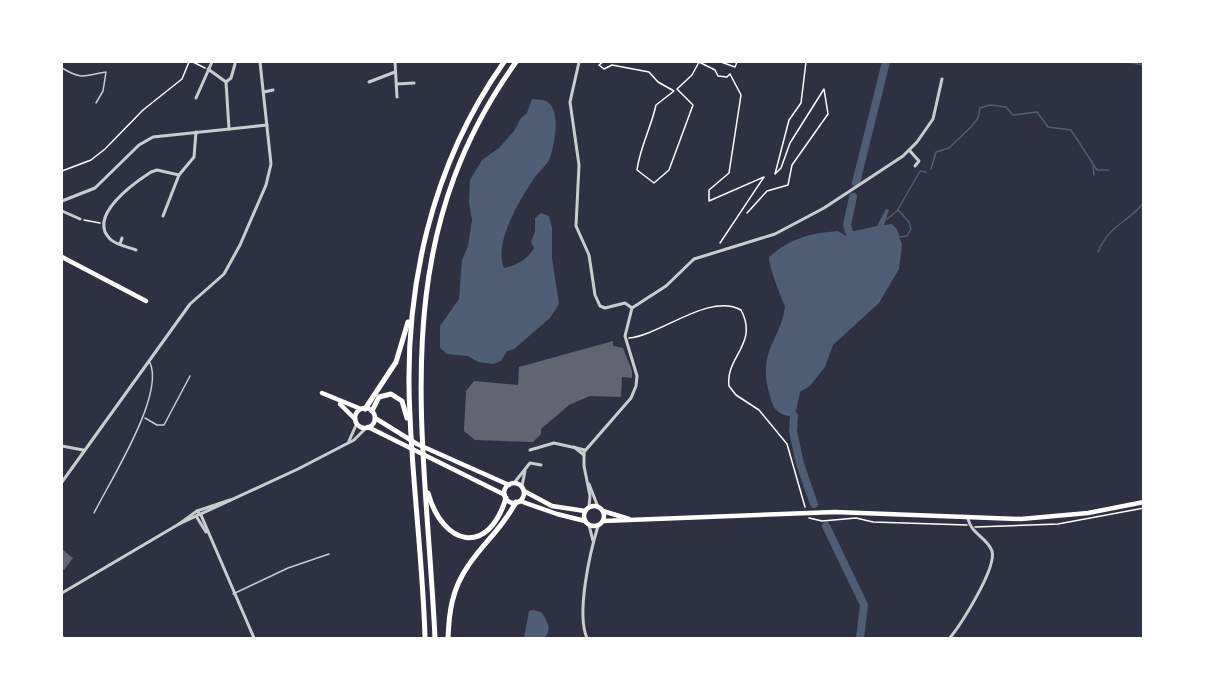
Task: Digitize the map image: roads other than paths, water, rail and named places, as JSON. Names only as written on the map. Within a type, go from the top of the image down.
[{"type":"highway","points":[[425,639],[410,425],[409,373],[413,305],[422,248],[449,162],[471,115],[504,62]]},
{"type":"highway","points":[[435,639],[421,430],[422,324],[429,267],[453,179],[473,134],[516,62]]},
{"type":"highway","points":[[363,409],[396,362],[413,305]]},
{"type":"highway","points":[[372,411],[380,397],[385,394],[394,394],[402,401],[410,425]]},
{"type":"highway","points":[[424,479],[437,515],[451,530],[464,537],[475,538],[488,533],[501,512],[506,496]]},
{"type":"highway","points":[[448,639],[451,605],[459,581],[472,560],[500,529],[518,501]]},
{"type":"main road","points":[[62,257],[146,301]]},
{"type":"main road","points":[[322,393],[338,402],[372,411],[375,418],[417,444],[523,489],[552,506],[601,509],[635,520]]},
{"type":"main road","points":[[338,402],[356,421],[506,496],[557,514],[585,520],[589,525],[598,526],[603,521],[803,510],[968,519],[1067,516],[1143,502]]},
{"type":"main road","points":[[356,421],[363,409]]},
{"type":"main road","points":[[367,427],[375,418]]},
{"type":"main road","points":[[506,496],[512,484]]},
{"type":"main road","points":[[518,501],[523,489]]},
{"type":"main road","points":[[585,520],[587,509]]},
{"type":"main road","points":[[601,509],[603,521]]},
{"type":"street","points":[[196,98],[212,62]]},
{"type":"street","points":[[62,482],[82,450],[192,301],[224,274],[240,245],[270,172],[260,62]]},
{"type":"street","points":[[395,62],[397,97]]},
{"type":"street","points":[[579,62],[570,102],[579,165],[576,230],[589,255],[593,287],[598,304],[608,308],[626,303],[632,308]]},
{"type":"street","points":[[226,82],[231,78],[235,64]]},
{"type":"street","points":[[208,69],[226,82]]},
{"type":"street","points":[[369,82],[395,72]]},
{"type":"street","points":[[587,509],[588,483],[584,455],[586,450],[634,392],[637,376],[625,339],[632,308],[666,286],[694,259],[775,234],[824,208],[886,170],[910,150],[935,115],[942,79]]},
{"type":"street","points":[[226,82],[229,129]]},
{"type":"street","points":[[397,84],[414,83]]},
{"type":"street","points":[[264,92],[273,90]]},
{"type":"street","points":[[62,201],[95,188],[145,140],[165,135],[267,125]]},
{"type":"street","points":[[163,216],[179,175],[194,157],[196,132]]},
{"type":"street","points":[[910,150],[919,161],[915,166]]},
{"type":"street","points":[[136,250],[108,236],[103,223],[109,207],[148,173],[157,170],[179,175]]},
{"type":"street","points":[[62,211],[80,219]]},
{"type":"street","points":[[120,244],[122,238]]},
{"type":"street","points":[[348,442],[356,421]]},
{"type":"street","points":[[62,593],[179,524],[298,469],[360,436],[367,427]]},
{"type":"street","points":[[530,450],[550,443],[586,450]]},
{"type":"street","points":[[62,446],[82,450]]},
{"type":"street","points":[[574,447],[584,455]]},
{"type":"street","points":[[512,484],[530,463],[541,465]]},
{"type":"street","points":[[523,489],[525,469]]},
{"type":"street","points":[[588,483],[601,509]]},
{"type":"street","points":[[179,524],[181,520],[197,511],[230,500]]},
{"type":"street","points":[[197,511],[201,515],[206,532],[254,638]]},
{"type":"street","points":[[197,511],[196,517],[206,532]]},
{"type":"street","points":[[950,639],[964,617],[992,560],[990,548],[970,530],[968,519]]},
{"type":"street","points":[[589,525],[593,543]]},
{"type":"street","points":[[587,639],[582,620],[593,543],[598,526]]},
{"type":"lane","points":[[62,68],[86,78],[107,73],[103,91],[96,103]]},
{"type":"lane","points":[[94,513],[144,418],[155,375],[149,361]]},
{"type":"lane","points":[[144,418],[156,425],[164,425],[190,376]]},
{"type":"lane","points":[[233,594],[288,568],[329,554]]},
{"type":"water","points":[[532,99],[546,101],[554,111],[556,127],[554,143],[548,161],[529,185],[511,220],[502,245],[502,257],[504,268],[525,259],[534,248],[531,242],[535,232],[535,218],[541,213],[549,216],[559,304],[550,318],[514,349],[507,351],[501,361],[493,364],[478,362],[468,356],[447,354],[440,348],[440,326],[459,299],[462,260],[468,246],[472,220],[469,202],[470,180],[482,160],[499,148],[514,131],[521,118],[527,113]]},
{"type":"water","points":[[886,209],[889,210],[884,225],[892,224],[897,229],[902,245],[899,269],[879,303],[833,345],[825,367],[810,386],[800,392],[795,415],[783,415],[773,405],[766,375],[768,354],[783,318],[785,306],[769,257],[785,245],[810,235],[838,231],[846,236],[850,232],[877,226]]},
{"type":"water","points":[[529,611],[541,612],[547,622],[549,628],[544,638],[524,638]]},
{"type":"waterway","points":[[856,183],[886,62]]},
{"type":"waterway","points":[[1126,62],[1144,65]]},
{"type":"waterway","points":[[931,169],[936,152],[949,148],[978,118],[980,108],[990,105],[1006,107],[1013,115],[1037,112],[1048,127],[1071,130],[1097,170],[1109,170]]},
{"type":"waterway","points":[[1093,164],[1094,175]]},
{"type":"waterway","points":[[887,219],[897,211],[920,171],[926,172]]},
{"type":"waterway","points":[[849,232],[847,225],[853,197]]},
{"type":"waterway","points":[[1098,252],[1108,235],[1144,202]]},
{"type":"waterway","points":[[898,210],[909,222],[911,229],[907,236],[900,237]]},
{"type":"waterway","points":[[794,416],[793,431],[800,464],[814,504]]},
{"type":"waterway","points":[[826,526],[864,605],[860,638]]}]
